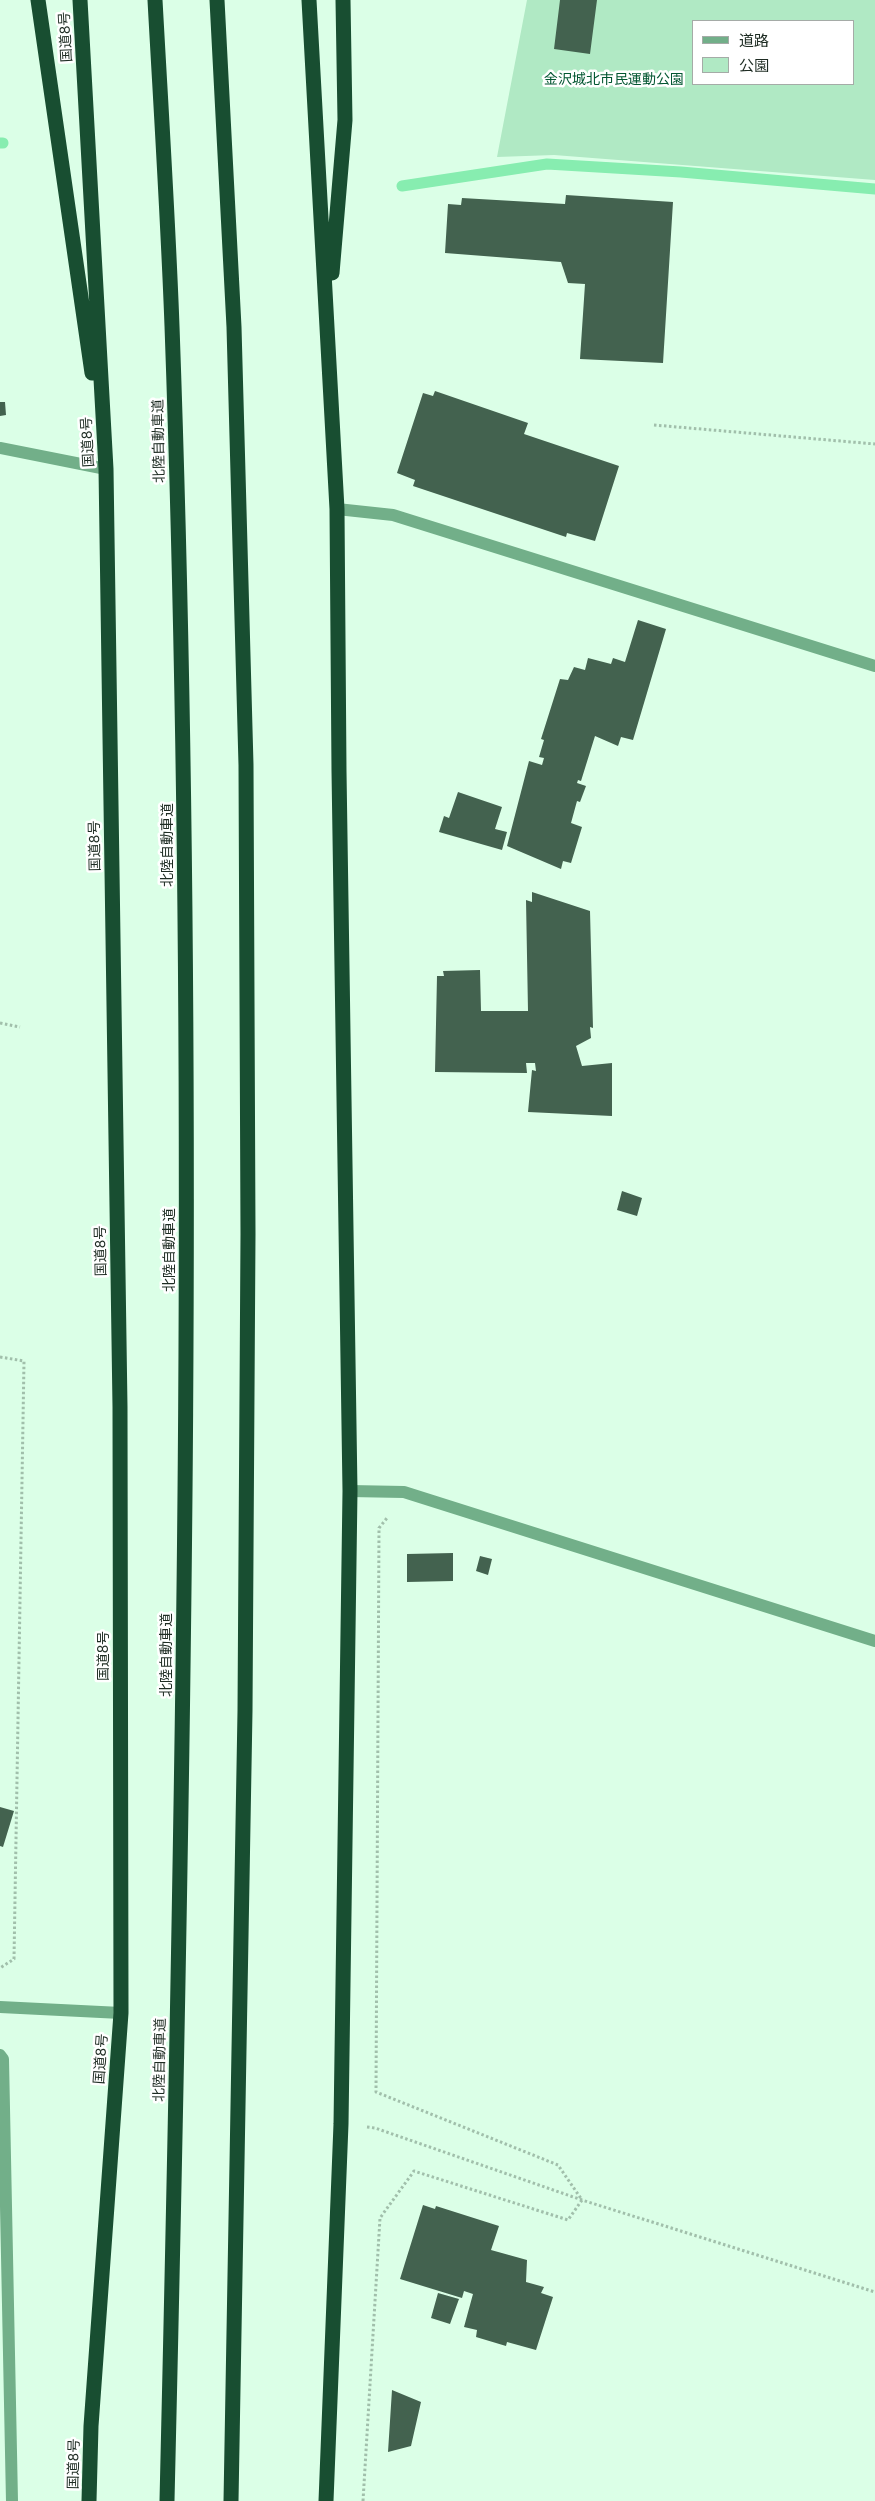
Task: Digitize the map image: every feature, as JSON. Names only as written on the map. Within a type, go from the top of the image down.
[{"type":"highway","points":[[38,0],[106,469]]},
{"type":"highway","name":"国道8号","points":[[80,0],[106,469],[120,1417],[121,2013],[91,2426],[89,2501]]},
{"type":"highway","name":"北陸自動車道","points":[[155,0],[172,323],[184,764],[186,1240],[183,1711],[167,2501]]},
{"type":"highway","points":[[217,0],[234,327],[246,795],[248,1234],[245,1711],[231,2501]]},
{"type":"highway","points":[[309,0],[338,509],[339,762],[350,1491],[341,2124],[326,2501]]},
{"type":"highway","points":[[328,328],[345,120],[343,0]]},
{"type":"street","points":[[0,448],[106,469]]},
{"type":"street","points":[[338,509],[393,515],[875,666]]},
{"type":"street","points":[[350,1491],[404,1492],[875,1641]]},
{"type":"street","points":[[0,2007],[121,2013]]},
{"type":"street","points":[[0,2055],[3,2059],[12,2501]]},
{"type":"path","points":[[654,425],[875,444]]},
{"type":"path","points":[[0,1023],[20,1027]]},
{"type":"path","points":[[0,1357],[24,1361],[14,1959],[0,1968]]},
{"type":"path","points":[[404,1492],[379,1528],[376,2092],[558,2166],[582,2200]]},
{"type":"path","points":[[341,2124],[375,2128],[582,2200],[875,2292]]},
{"type":"path","points":[[363,2501],[380,2218],[414,2171],[568,2220],[582,2200]]},
{"type":"green space","name":"金沢城北市民運動公園","points":[[527,0],[875,0],[875,180],[554,155],[497,157]]},
{"type":"building","points":[[560,0],[597,0],[590,54],[554,49]]},
{"type":"building","points":[[566,195],[673,202],[663,363],[580,359],[585,284],[568,283],[561,262],[445,253],[448,204],[461,205],[462,198],[565,204]]},
{"type":"building","points":[[435,391],[528,423],[524,434],[619,466],[595,541],[567,533],[566,537],[413,486],[415,480],[397,473],[423,393],[433,396]]},
{"type":"building","points":[[0,402],[5,402],[6,415],[0,416]]},
{"type":"building","points":[[638,620],[666,629],[633,740],[621,737],[618,746],[595,736],[581,781],[578,780],[577,783],[586,786],[580,802],[577,801],[571,823],[582,827],[571,863],[563,861],[561,869],[507,846],[529,761],[542,765],[544,758],[539,757],[544,740],[541,739],[560,679],[568,680],[574,667],[585,670],[588,658],[611,664],[613,658],[625,662]]},
{"type":"building","points":[[458,792],[502,807],[495,829],[507,832],[502,850],[439,832],[444,816],[449,818]]},
{"type":"building","points":[[532,892],[590,911],[593,1028],[590,1027],[591,1038],[576,1046],[582,1066],[612,1063],[612,1116],[528,1112],[532,1070],[536,1071],[535,1063],[526,1063],[527,1073],[435,1072],[437,976],[444,976],[443,971],[480,970],[481,1011],[528,1011],[526,900],[532,902]]},
{"type":"building","points":[[622,1191],[642,1198],[637,1216],[617,1210]]},
{"type":"building","points":[[453,1553],[453,1581],[407,1582],[407,1554]]},
{"type":"building","points":[[480,1556],[492,1559],[488,1575],[476,1571]]},
{"type":"building","points":[[0,1807],[14,1811],[3,1847],[0,1846]]},
{"type":"building","points":[[423,2205],[435,2209],[436,2206],[499,2226],[491,2250],[527,2260],[526,2282],[544,2287],[541,2293],[553,2297],[536,2350],[507,2342],[506,2346],[476,2337],[477,2330],[464,2327],[473,2294],[464,2291],[462,2298],[400,2279]]},
{"type":"building","points":[[438,2293],[459,2299],[450,2324],[431,2318]]},
{"type":"building","points":[[392,2390],[421,2402],[411,2446],[388,2452]]},
{"type":"waterway","points":[[402,186],[547,164],[681,172],[875,189]]}]
